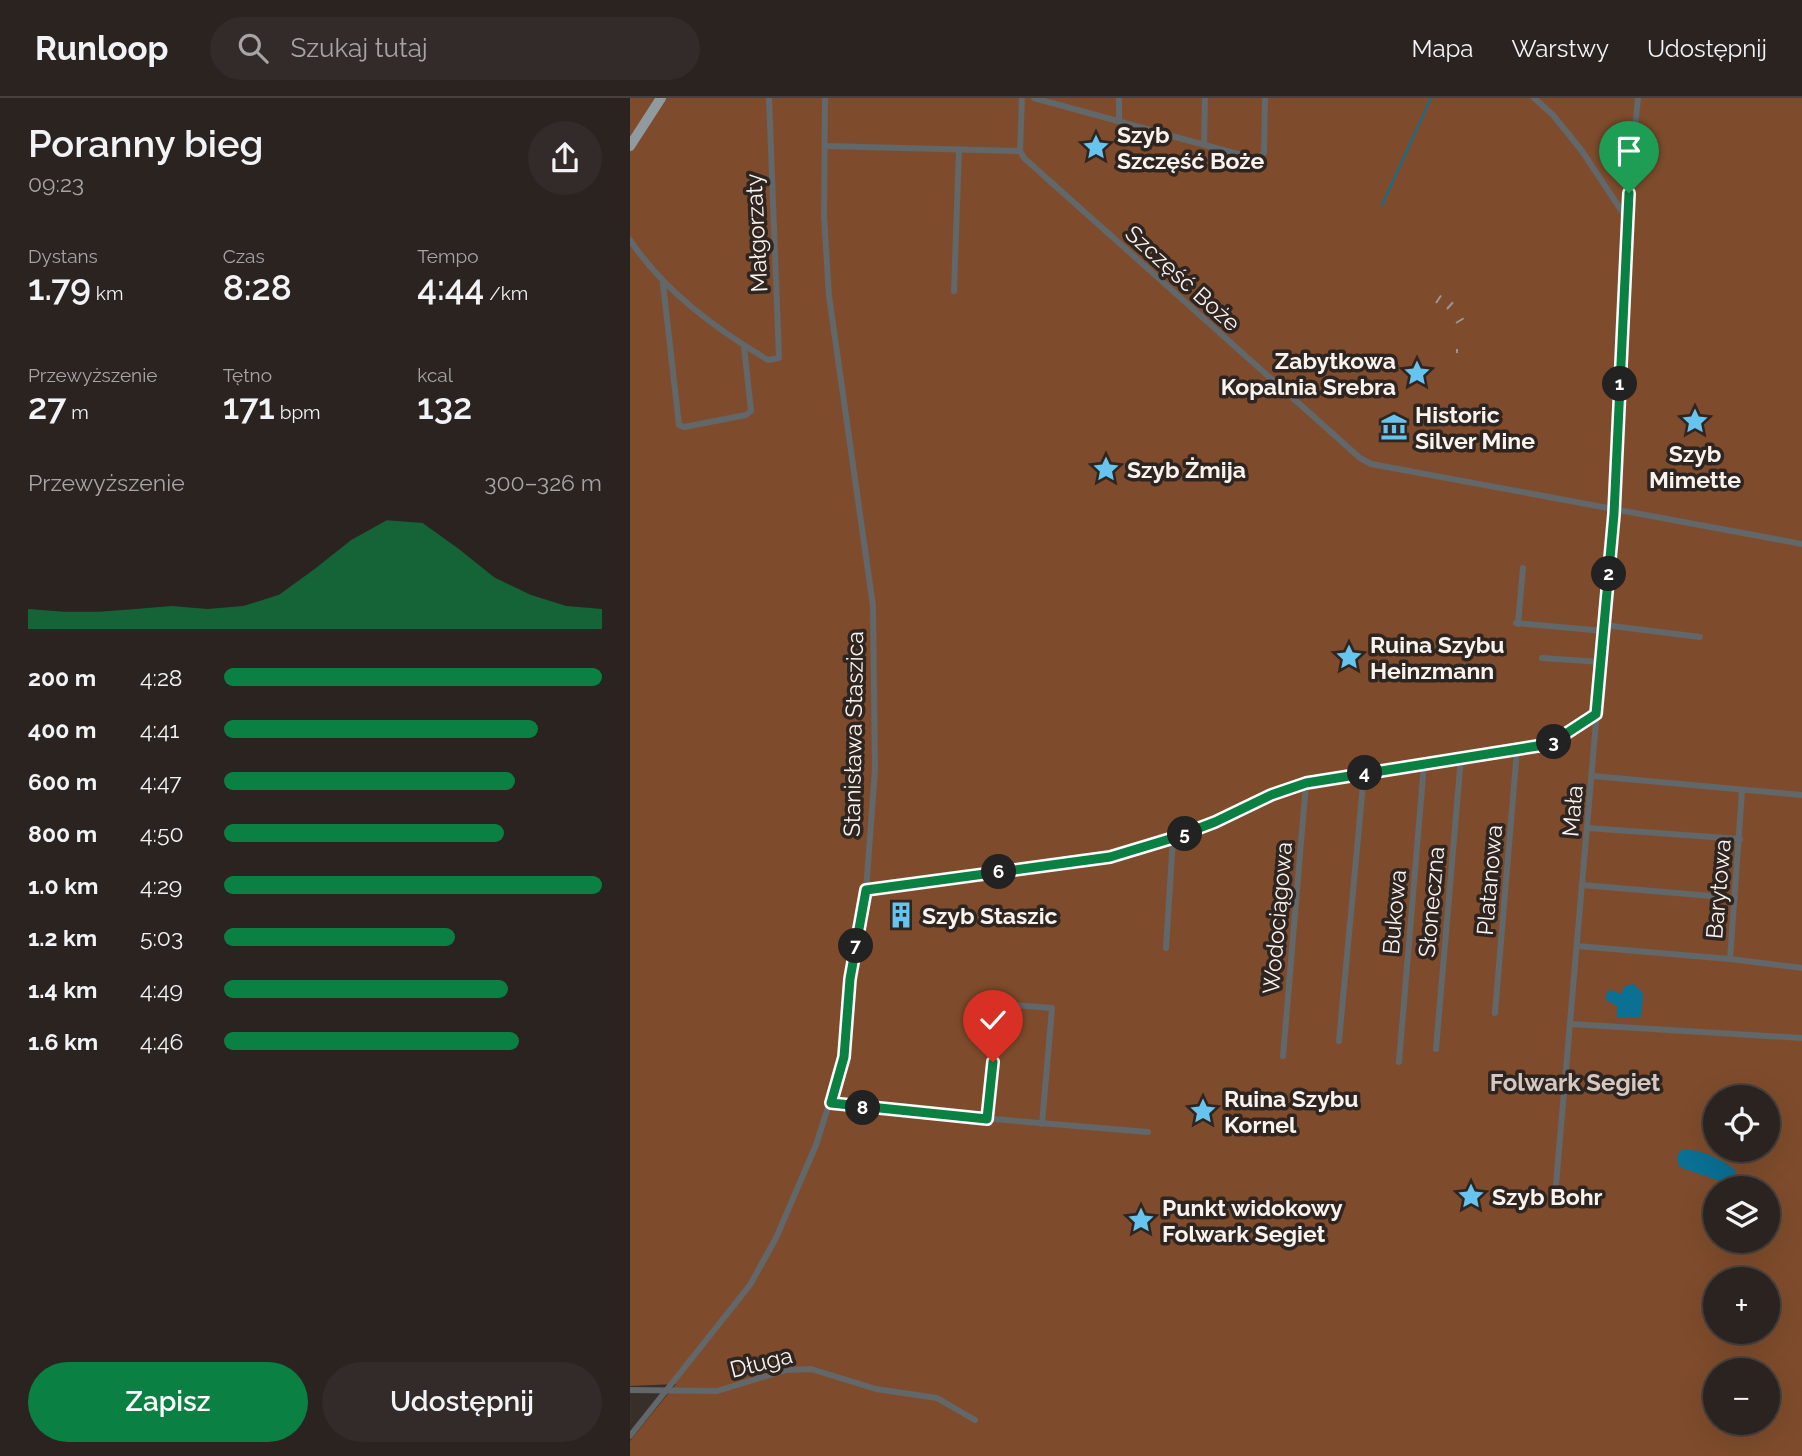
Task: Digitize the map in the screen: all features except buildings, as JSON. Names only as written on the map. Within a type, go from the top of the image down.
[{"type":"main road","points":[[630,146],[661,98]]},
{"type":"street","name":"Małgorzaty","points":[[744,346],[773,362],[779,358],[781,350],[769,98]]},
{"type":"street","name":"Stanisława Staszica","points":[[630,1436],[750,1285],[796,1193],[831,1103],[844,1057],[850,979],[866,890],[875,770],[873,606],[829,296],[824,216],[825,98]]},
{"type":"street","points":[[825,146],[1020,151],[1021,98]]},
{"type":"street","points":[[1034,98],[1119,119],[1256,159],[1264,153],[1265,98]]},
{"type":"street","points":[[1119,98],[1119,119]]},
{"type":"street","points":[[1204,145],[1205,98]]},
{"type":"street","points":[[1534,98],[1575,142],[1626,217]]},
{"type":"street","name":"Mała","points":[[1555,1196],[1593,776],[1625,331],[1626,217],[1638,98]]},
{"type":"street","points":[[954,292],[959,149]]},
{"type":"street","name":"Szczęść Boże","points":[[1020,151],[1033,167],[1360,458],[1381,466],[1802,544]]},
{"type":"street","points":[[630,240],[663,284],[744,346],[751,411],[746,415],[684,427],[679,425],[663,284]]},
{"type":"street","points":[[1523,568],[1517,623],[1700,637]]},
{"type":"street","points":[[1542,657],[1601,662]]},
{"type":"street","points":[[866,890],[1110,857],[1173,838],[1215,822],[1271,795],[1306,783],[1517,750],[1561,739],[1596,714]]},
{"type":"street","name":"Platanowa","points":[[1495,1013],[1517,750]]},
{"type":"street","name":"Słoneczna","points":[[1436,1049],[1461,757]]},
{"type":"street","name":"Bukowa","points":[[1399,1062],[1424,764]]},
{"type":"street","points":[[1339,1041],[1364,774]]},
{"type":"street","points":[[1593,776],[1802,795]]},
{"type":"street","name":"Wodociągowa","points":[[1283,1056],[1306,783]]},
{"type":"street","name":"Barytowa","points":[[1742,791],[1730,959],[1802,968]]},
{"type":"street","points":[[1588,828],[1740,839]]},
{"type":"street","points":[[1166,948],[1173,838]]},
{"type":"street","points":[[1582,885],[1735,898]]},
{"type":"street","points":[[1577,946],[1730,959]]},
{"type":"street","points":[[987,1119],[999,1004],[1052,1008],[1042,1124]]},
{"type":"street","points":[[1570,1024],[1802,1038]]},
{"type":"street","points":[[831,1103],[1148,1132]]},
{"type":"street","name":"Długa","points":[[630,1390],[723,1390],[786,1370],[811,1369],[876,1389],[937,1398],[975,1420]]},
{"type":"shaded area","points":[[630,98],[1802,98],[1802,1456],[630,1456],[630,1441],[676,1384],[630,1386]]},
{"type":"water","points":[[1634,984],[1643,994],[1641,1017],[1617,1018],[1617,1006],[1606,1000],[1606,994],[1610,990],[1621,994],[1625,986]]},
{"type":"water","points":[[1681,1150],[1702,1153],[1703,1162],[1722,1162],[1736,1171],[1735,1176],[1705,1176],[1679,1167],[1677,1156]]},
{"type":"waterway","points":[[1382,205],[1431,98]]},
{"type":"railway","points":[[1436,303],[1444,291]]},
{"type":"railway","points":[[1447,309],[1454,301]]},
{"type":"railway","points":[[1456,323],[1464,318]]},
{"type":"place","name":"Szyb Szczęść Boże","points":[[1096,147]]},
{"type":"place","name":"Zabytkowa Kopalnia Srebra","points":[[1417,373]]},
{"type":"place","name":"Szyb Mimette","points":[[1695,421]]},
{"type":"place","name":"Historic Silver Mine","points":[[1394,427]]},
{"type":"place","name":"Szyb Żmija","points":[[1106,469]]},
{"type":"place","name":"Ruina Szybu Heinzmann","points":[[1349,657]]},
{"type":"place","name":"Szyb Staszic","points":[[901,915]]},
{"type":"place","name":"Ruina Szybu Kornel","points":[[1203,1111]]},
{"type":"place","name":"Szyb Bohr","points":[[1471,1196]]},
{"type":"place","name":"Punkt widokowy Folwark Segiet","points":[[1141,1220]]},
{"type":"district","name":"Folwark Segiet","points":[[1575,1082]]},
{"type":"route","points":[[993,1062],[987,1119],[831,1103],[844,1057],[850,979],[866,890],[1110,857],[1173,838],[1215,822],[1271,795],[1306,783],[1550,744],[1596,714],[1614,514],[1612,507],[1625,331],[1625,250],[1629,193]]}]
